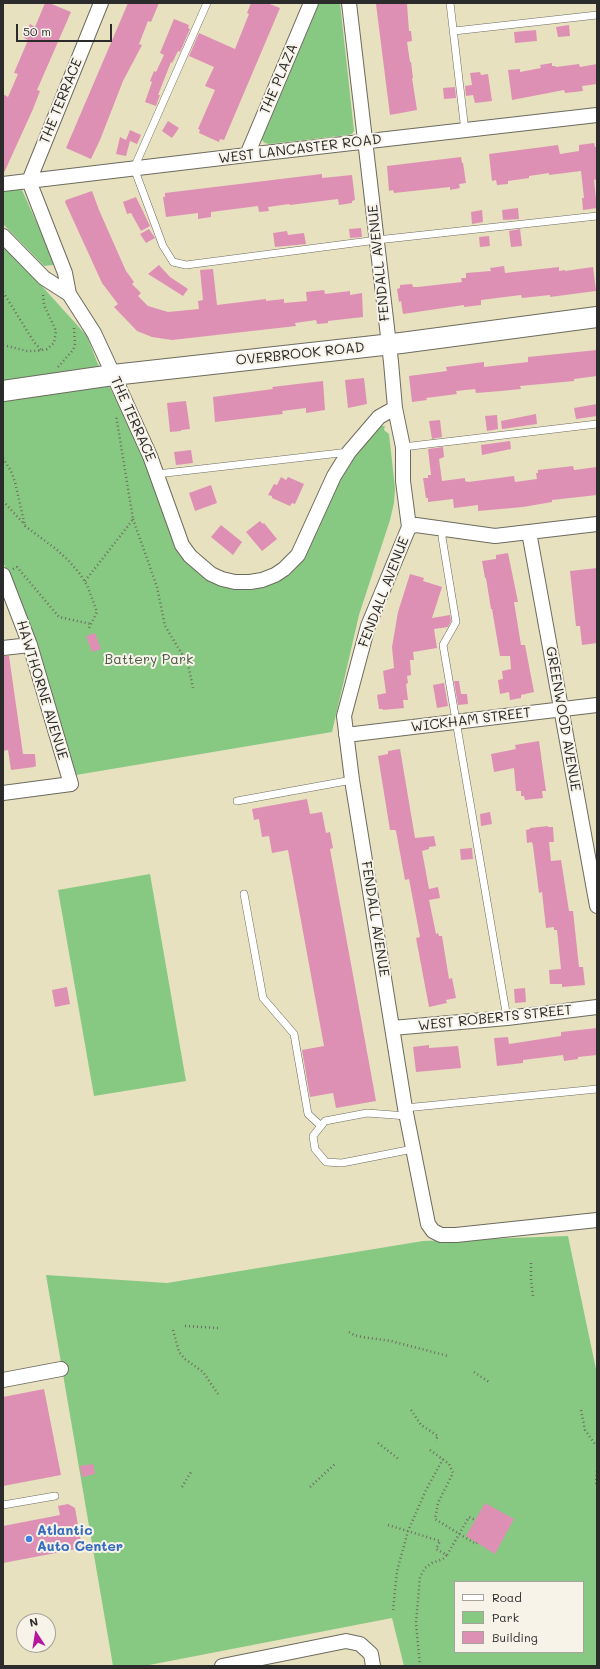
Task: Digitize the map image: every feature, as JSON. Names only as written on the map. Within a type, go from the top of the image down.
[{"type":"street","name":"THE TERRACE","points":[[101,3],[29,181],[65,274],[69,294],[94,333],[150,456],[179,538],[190,556],[201,567],[222,579],[235,582],[250,582],[274,575],[298,555],[334,476],[349,452],[379,417],[395,408]]},
{"type":"street","name":"THE PLAZA","points":[[247,155],[311,3]]},
{"type":"street","name":"FENDALL AVENUE","points":[[350,3],[395,408],[403,447],[403,481],[409,527],[368,626],[344,716],[352,780],[392,1028],[406,1112],[428,1224],[432,1231],[441,1235],[456,1235],[597,1220]]},
{"type":"street","name":"WEST LANCASTER ROAD","points":[[3,184],[597,115]]},
{"type":"street","points":[[3,236],[44,278],[69,294]]},
{"type":"street","name":"OVERBROOK ROAD","points":[[3,391],[113,375],[388,344],[597,317]]},
{"type":"street","points":[[409,527],[416,525],[495,536],[597,524]]},
{"type":"street","name":"GREENWOOD AVENUE","points":[[529,532],[597,906]]},
{"type":"street","name":"HAWTHORNE AVENUE","points":[[3,793],[71,784],[30,645],[6,573]]},
{"type":"street","points":[[3,648],[30,645]]},
{"type":"street","name":"WICKHAM STREET","points":[[346,735],[597,705]]},
{"type":"street","name":"WEST ROBERTS STREET","points":[[392,1028],[507,1018],[597,1007]]},
{"type":"street","points":[[3,1380],[61,1369]]},
{"type":"street","points":[[227,1666],[346,1641],[360,1644],[371,1654],[373,1666]]},
{"type":"lane","points":[[207,3],[134,168],[163,246],[173,262],[186,265],[377,240],[597,216]]},
{"type":"lane","points":[[450,3],[465,130]]},
{"type":"lane","points":[[454,31],[597,15]]},
{"type":"lane","points":[[403,447],[597,424]]},
{"type":"lane","points":[[157,474],[349,452]]},
{"type":"lane","points":[[444,530],[442,537],[456,622],[443,645],[507,1018]]},
{"type":"lane","points":[[237,801],[352,780]]},
{"type":"lane","points":[[244,894],[263,998],[294,1034],[308,1114],[320,1126]]},
{"type":"lane","points":[[413,1149],[342,1163],[326,1162],[315,1149],[313,1136],[325,1121],[367,1113],[406,1112],[597,1089]]},
{"type":"lane","points":[[3,1506],[54,1496]]},
{"type":"path","points":[[3,344],[27,351],[42,351],[54,343],[56,336],[55,326],[44,305],[44,290]]},
{"type":"path","points":[[3,292],[34,342],[42,351]]},
{"type":"path","points":[[58,367],[71,353],[74,347],[74,321]]},
{"type":"path","points":[[116,410],[133,519],[157,587],[165,626],[188,664],[193,688]]},
{"type":"path","points":[[3,458],[11,471],[25,526]]},
{"type":"path","points":[[3,501],[25,526],[56,549],[76,568],[85,581],[97,612],[89,628]]},
{"type":"path","points":[[85,581],[133,519]]},
{"type":"path","points":[[6,573],[18,567],[59,617],[91,624]]},
{"type":"path","points":[[531,1263],[533,1296]]},
{"type":"path","points":[[186,1326],[218,1328]]},
{"type":"path","points":[[173,1330],[179,1352],[185,1359],[203,1372],[218,1394]]},
{"type":"path","points":[[349,1332],[362,1337],[391,1341],[448,1356]]},
{"type":"path","points":[[474,1372],[489,1382]]},
{"type":"path","points":[[411,1410],[421,1425],[438,1436],[435,1441]]},
{"type":"path","points":[[581,1410],[585,1430],[595,1444]]},
{"type":"path","points":[[378,1443],[400,1460]]},
{"type":"path","points":[[430,1450],[449,1464],[453,1473],[440,1499],[435,1519],[476,1544],[477,1543]]},
{"type":"path","points":[[393,1610],[397,1571],[408,1531],[426,1490],[443,1459]]},
{"type":"path","points":[[310,1487],[336,1463]]},
{"type":"path","points":[[596,1484],[597,1471]]},
{"type":"path","points":[[182,1487],[191,1472]]},
{"type":"path","points":[[420,1666],[416,1623],[420,1577],[425,1568],[432,1563],[443,1559],[447,1555],[469,1517],[475,1520]]},
{"type":"path","points":[[388,1525],[440,1541],[436,1549],[447,1555]]},
{"type":"green space","points":[[319,3],[340,3],[354,131],[352,134],[348,135],[269,144],[265,143],[262,140],[262,135]]},
{"type":"green space","points":[[17,188],[22,190],[54,261],[53,265],[44,266],[3,224],[3,190]]},
{"type":"green space","name":"Battery Park","points":[[3,246],[87,336],[97,362],[139,445],[177,545],[214,581],[281,578],[355,455],[376,429],[381,426],[385,426],[384,430],[389,434],[395,488],[394,503],[390,520],[359,615],[332,732],[76,775],[36,639],[3,562]]},
{"type":"green space","points":[[150,874],[186,1081],[94,1096],[58,890]]},
{"type":"green space","points":[[568,1236],[597,1374],[597,1666],[404,1666],[392,1618],[144,1666],[113,1666],[46,1275],[167,1283],[423,1241]]},
{"type":"building","points":[[45,3],[49,3],[71,12],[37,90],[40,91],[33,109],[3,175],[3,94],[8,97],[18,74],[14,73],[28,40],[24,38],[30,24],[35,27]]},
{"type":"building","points":[[128,3],[159,3],[151,22],[148,21],[139,44],[142,45],[123,81],[91,159],[66,148]]},
{"type":"building","points":[[251,3],[267,3],[280,8],[224,140],[220,139],[219,142],[199,133],[200,130],[198,129],[215,90],[205,86],[214,67],[189,56],[199,33],[235,49],[249,14],[247,13]]},
{"type":"building","points":[[376,4],[407,4],[409,31],[411,31],[412,41],[407,42],[417,110],[390,115]]},
{"type":"building","points":[[174,19],[189,25],[188,28],[190,29],[180,52],[178,51],[172,63],[171,62],[158,95],[160,95],[156,106],[145,102],[154,71],[156,72],[164,55],[160,53]]},
{"type":"building","points":[[569,25],[570,36],[558,37],[556,27]]},
{"type":"building","points":[[536,30],[537,41],[515,43],[514,32]]},
{"type":"building","points":[[552,63],[552,66],[556,67],[579,64],[580,67],[597,64],[597,84],[582,86],[583,91],[565,93],[564,90],[512,100],[508,70],[520,69],[520,72],[541,68],[540,65]]},
{"type":"building","points":[[480,72],[481,75],[488,74],[492,101],[475,103],[473,95],[466,96],[465,86],[472,85],[470,73]]},
{"type":"building","points":[[455,87],[456,98],[444,99],[443,88]]},
{"type":"building","points":[[168,121],[179,128],[172,138],[162,131]]},
{"type":"building","points":[[130,130],[141,135],[137,144],[130,141],[126,156],[116,154],[120,137],[126,140]]},
{"type":"building","points":[[594,143],[595,147],[597,147],[597,179],[594,180],[597,208],[583,210],[582,198],[584,198],[581,171],[529,176],[529,178],[508,181],[508,184],[497,185],[496,180],[492,181],[489,154],[558,145],[560,154],[579,151],[579,145]]},
{"type":"building","points":[[461,157],[466,183],[459,184],[460,188],[450,190],[450,187],[394,193],[393,190],[389,191],[387,166]]},
{"type":"building","points":[[322,174],[322,178],[352,175],[355,200],[352,201],[352,203],[339,205],[338,199],[289,204],[268,207],[269,211],[259,212],[258,206],[211,212],[211,217],[198,219],[198,213],[166,217],[163,197],[165,197],[165,193]]},
{"type":"building","points":[[92,191],[126,271],[134,282],[132,284],[141,293],[138,296],[148,306],[168,312],[199,309],[198,301],[203,300],[200,270],[213,269],[217,305],[266,299],[266,301],[284,299],[284,303],[307,301],[306,292],[324,290],[325,294],[350,291],[350,295],[362,293],[363,317],[328,321],[328,323],[317,324],[316,320],[295,323],[296,326],[172,340],[152,337],[137,331],[114,307],[118,304],[102,283],[65,202],[66,200]]},
{"type":"building","points":[[136,197],[150,226],[141,231],[131,213],[127,214],[123,202]]},
{"type":"building","points":[[518,208],[519,219],[503,220],[502,210]]},
{"type":"building","points":[[482,210],[483,222],[472,224],[471,212]]},
{"type":"building","points":[[361,228],[362,237],[350,238],[349,229]]},
{"type":"building","points":[[149,229],[155,238],[146,243],[140,234]]},
{"type":"building","points":[[520,229],[522,246],[511,247],[509,231]]},
{"type":"building","points":[[287,231],[288,235],[304,233],[306,244],[275,247],[273,233]]},
{"type":"building","points":[[489,236],[490,246],[480,247],[479,237]]},
{"type":"building","points":[[159,265],[170,277],[188,289],[183,296],[148,274]]},
{"type":"building","points":[[504,266],[505,273],[559,267],[559,271],[565,271],[593,267],[596,291],[550,297],[550,295],[522,298],[521,295],[481,300],[481,305],[464,307],[464,305],[403,314],[397,289],[400,288],[400,285],[412,284],[413,287],[418,287],[462,282],[461,278],[466,278],[466,273],[491,271],[490,268]]},
{"type":"building","points":[[597,350],[597,376],[574,379],[574,381],[520,386],[521,389],[476,393],[475,389],[456,391],[457,394],[426,398],[427,400],[412,402],[409,376],[447,371],[446,367],[484,362],[484,367],[528,362],[528,357]]},
{"type":"building","points":[[364,378],[367,404],[348,408],[345,380]]},
{"type":"building","points":[[323,381],[325,410],[306,413],[306,408],[282,411],[283,414],[215,422],[213,397],[273,389],[272,387]]},
{"type":"building","points":[[186,401],[190,429],[170,432],[167,403]]},
{"type":"building","points":[[597,404],[597,416],[576,419],[574,408]]},
{"type":"building","points":[[536,414],[537,424],[502,429],[501,421]]},
{"type":"building","points":[[497,415],[498,429],[487,431],[485,416]]},
{"type":"building","points":[[440,420],[442,437],[432,439],[429,421]]},
{"type":"building","points":[[510,441],[511,449],[482,455],[481,445]]},
{"type":"building","points":[[443,447],[444,457],[439,459],[442,481],[465,478],[465,481],[468,482],[514,476],[515,482],[537,479],[536,473],[538,473],[538,470],[573,466],[574,470],[597,467],[597,495],[552,500],[552,502],[523,507],[478,511],[478,505],[454,508],[453,499],[428,502],[423,478],[428,478],[428,475],[431,475],[428,449]]},
{"type":"building","points":[[191,450],[193,463],[176,465],[174,452]]},
{"type":"building","points":[[281,477],[286,480],[288,477],[304,484],[295,504],[292,503],[290,506],[268,495],[274,484],[277,485]]},
{"type":"building","points":[[211,485],[217,503],[195,511],[189,493]]},
{"type":"building","points":[[260,521],[263,524],[264,523],[277,539],[262,551],[246,532]]},
{"type":"building","points":[[221,525],[242,542],[233,555],[211,537]]},
{"type":"building","points":[[508,553],[518,602],[514,602],[521,645],[525,645],[534,692],[521,695],[521,698],[510,700],[509,692],[500,694],[498,680],[503,679],[502,671],[511,669],[510,656],[500,656],[482,561],[496,559],[496,555]]},
{"type":"building","points":[[597,568],[597,643],[582,645],[580,626],[576,626],[570,571]]},
{"type":"building","points":[[410,574],[424,578],[423,581],[442,587],[432,618],[450,615],[451,621],[448,627],[434,629],[437,648],[413,652],[414,660],[410,660],[411,675],[407,676],[408,683],[406,684],[408,700],[403,700],[404,708],[383,710],[379,709],[377,695],[386,693],[383,671],[394,668],[392,647],[398,612]]},
{"type":"building","points":[[95,633],[101,649],[92,652],[86,636]]},
{"type":"building","points":[[3,656],[9,656],[23,754],[35,754],[36,766],[34,767],[11,770],[8,750],[3,751]]},
{"type":"building","points":[[454,681],[459,681],[461,694],[467,694],[468,704],[458,705]]},
{"type":"building","points":[[444,683],[448,706],[437,708],[433,685]]},
{"type":"building","points":[[539,741],[546,791],[542,791],[543,798],[525,800],[524,796],[521,796],[521,791],[516,791],[514,768],[494,772],[491,754],[516,749],[515,745]]},
{"type":"building","points":[[400,749],[415,838],[434,836],[436,846],[429,847],[429,849],[422,851],[429,889],[438,887],[440,898],[429,900],[436,934],[438,933],[439,936],[442,936],[449,979],[452,978],[456,998],[446,1000],[447,1003],[429,1007],[416,938],[420,937],[409,879],[405,880],[396,831],[390,830],[378,756],[388,754],[388,751]]},
{"type":"building","points":[[307,799],[310,814],[322,812],[326,833],[330,832],[333,848],[330,849],[376,1101],[336,1108],[333,1093],[310,1097],[302,1050],[324,1046],[288,850],[272,853],[269,836],[262,837],[259,819],[254,820],[252,809]]},
{"type":"building","points":[[490,812],[492,824],[481,826],[480,814]]},
{"type":"building","points":[[548,826],[553,827],[554,842],[549,842],[551,861],[561,860],[569,911],[573,911],[579,967],[583,967],[585,985],[562,987],[562,984],[550,984],[549,970],[561,969],[557,930],[554,930],[554,927],[546,928],[542,892],[539,893],[533,846],[532,842],[527,843],[526,830],[530,828]]},
{"type":"building","points":[[472,848],[473,859],[461,860],[460,849]]},
{"type":"building","points":[[67,987],[70,1004],[55,1007],[52,990]]},
{"type":"building","points":[[525,988],[526,1002],[515,1003],[514,989]]},
{"type":"building","points":[[597,1028],[597,1055],[578,1057],[578,1059],[564,1061],[563,1055],[523,1060],[523,1063],[497,1066],[494,1038],[508,1037],[509,1044],[561,1036],[561,1032]]},
{"type":"building","points":[[429,1045],[429,1048],[458,1046],[461,1068],[416,1072],[413,1047]]},
{"type":"building","points":[[44,1389],[61,1475],[3,1486],[3,1397]]},
{"type":"building","points":[[93,1464],[95,1474],[82,1477],[80,1466]]},
{"type":"building","points":[[485,1503],[514,1519],[495,1554],[466,1536]]},
{"type":"building","points":[[68,1504],[75,1508],[82,1548],[3,1563],[3,1526],[60,1515],[58,1506]]},
{"type":"place","name":"Atlantic Auto Center","points":[[29,1539]]}]
